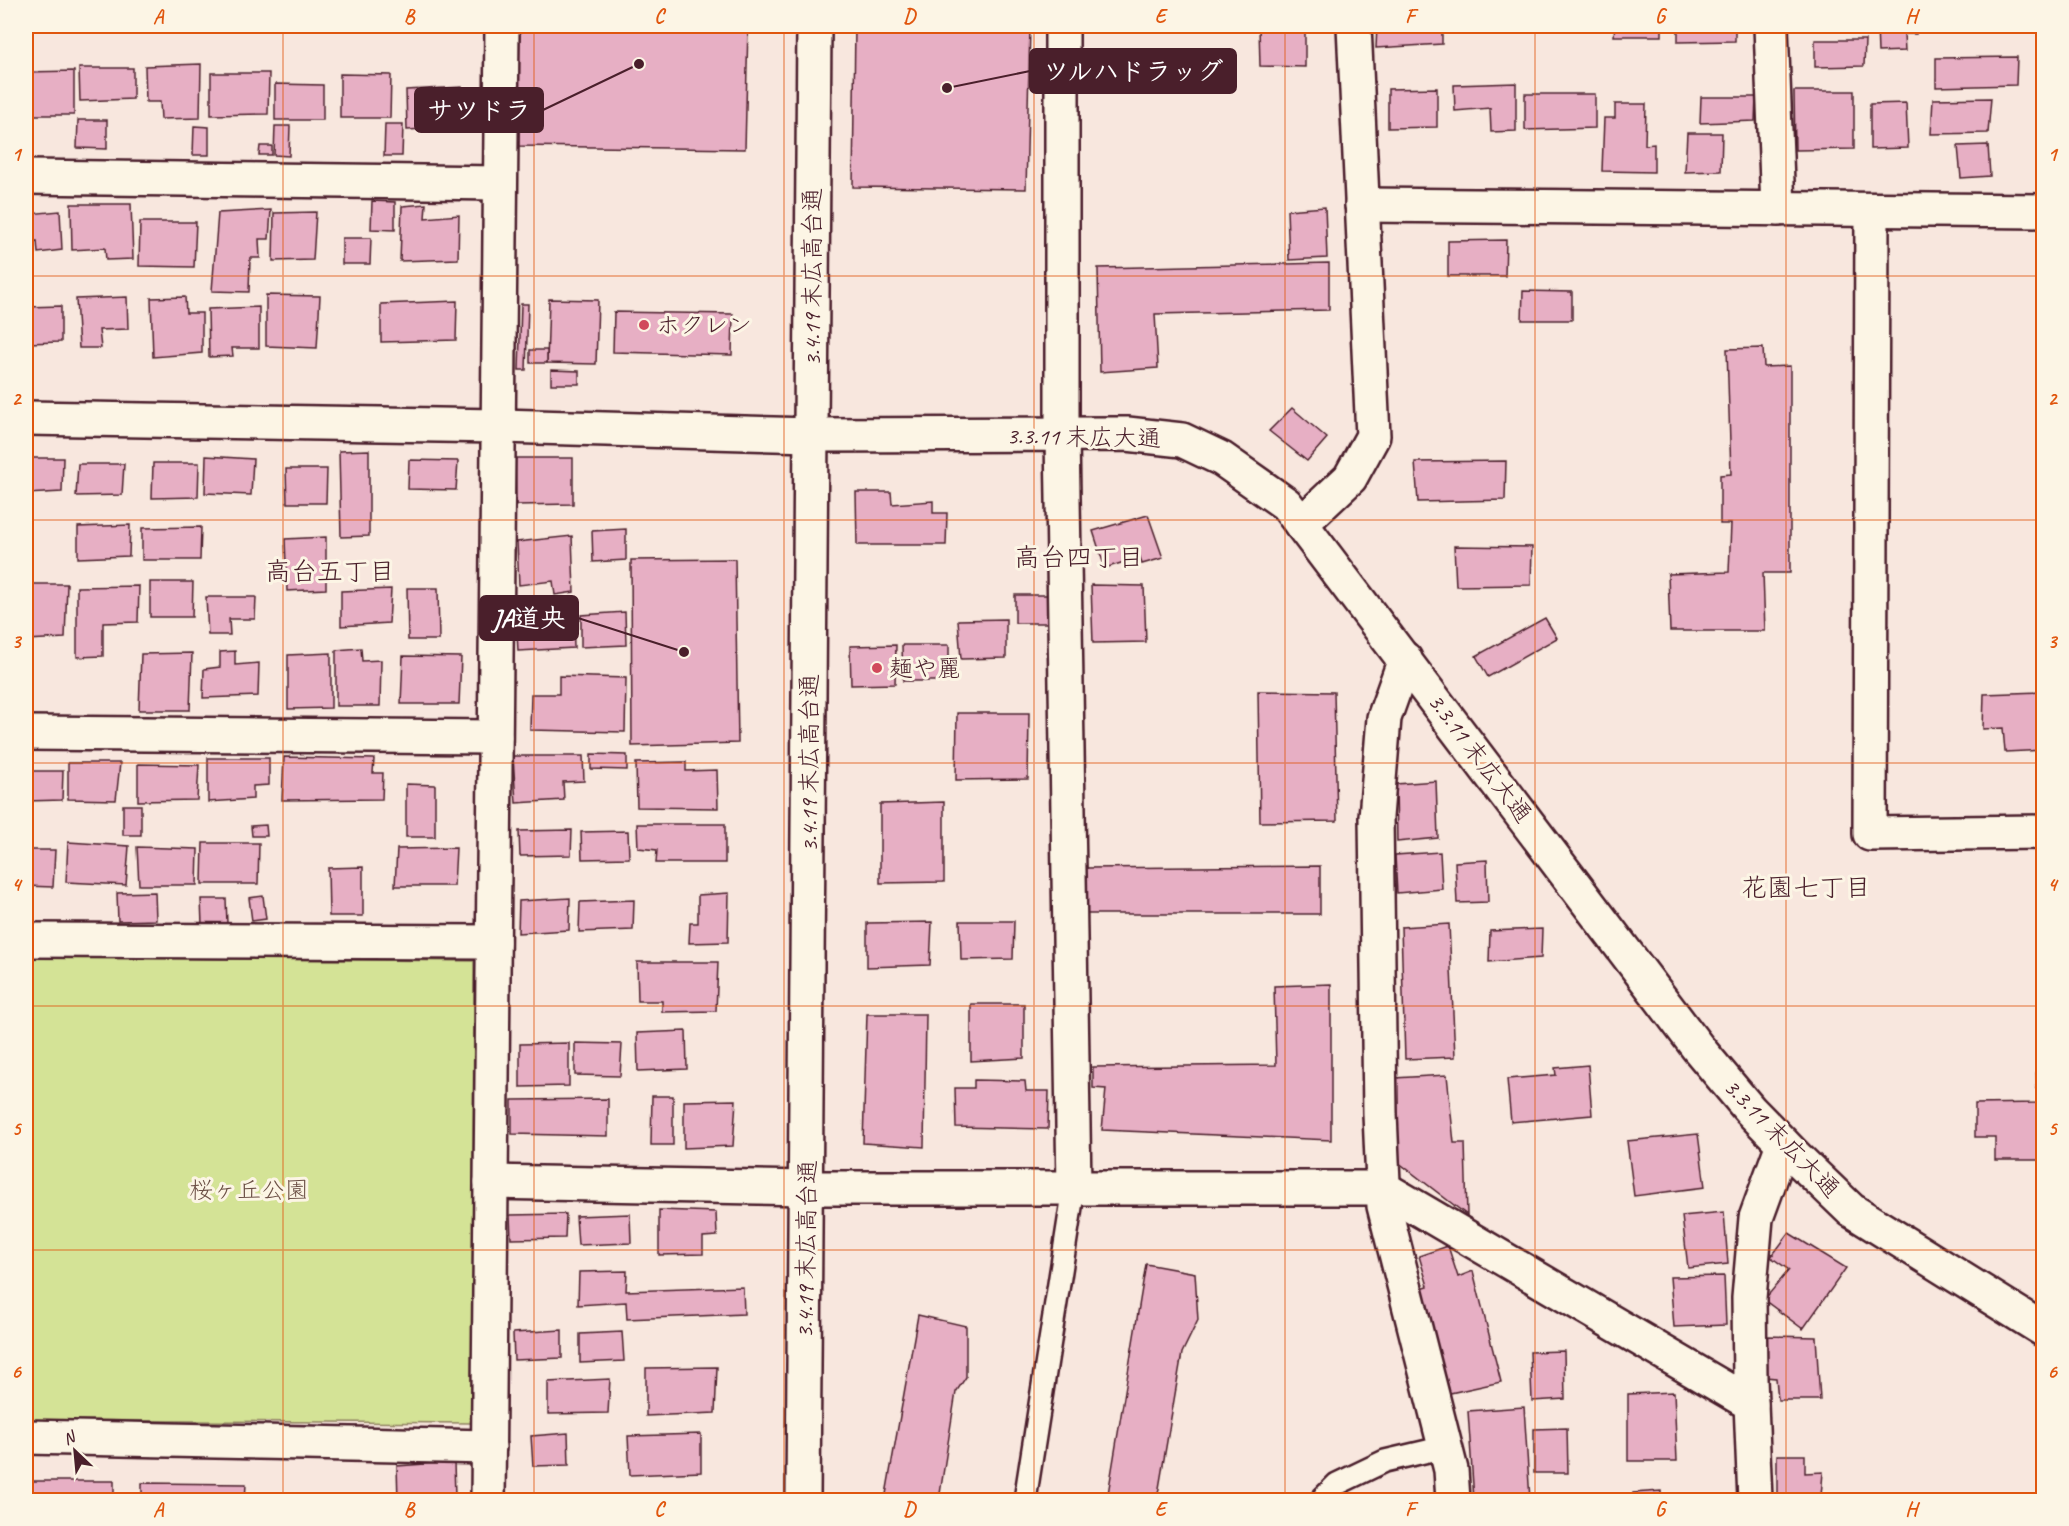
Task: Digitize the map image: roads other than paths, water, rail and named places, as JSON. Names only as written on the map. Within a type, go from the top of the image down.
[{"type":"street","points":[[488,1500],[501,26]]},
{"type":"street","name":"3.4.19 末広高台通","points":[[803,1500],[814,26]]},
{"type":"street","points":[[1062,26],[1062,435],[1074,1188]]},
{"type":"street","points":[[1301,524],[1350,478],[1373,436],[1354,26]]},
{"type":"street","points":[[1771,26],[1778,209]]},
{"type":"street","points":[[26,177],[500,183]]},
{"type":"street","points":[[1362,205],[2043,211]]},
{"type":"street","points":[[1872,210],[1870,834],[2043,832]]},
{"type":"street","name":"3.3.11 末広大通","points":[[26,418],[498,426],[811,435],[1127,434],[1182,440],[1222,459],[1286,504],[1698,1048],[1750,1110],[1851,1210],[2043,1330]]},
{"type":"street","points":[[1405,659],[1384,718],[1376,817],[1380,1114],[1384,1206],[1451,1470],[1453,1500]]},
{"type":"street","points":[[26,733],[495,737]]},
{"type":"street","points":[[26,940],[493,942]]},
{"type":"street","points":[[1755,1500],[1749,1298],[1756,1218],[1783,1144]]},
{"type":"street","points":[[491,1182],[806,1188],[1383,1188],[1751,1404]]},
{"type":"street","points":[[26,1437],[489,1448]]},
{"type":"lane","points":[[1025,1500],[1074,1188]]},
{"type":"lane","points":[[1322,1500],[1337,1484],[1385,1461],[1445,1447]]},
{"type":"place","name":"サツドラ","points":[[639,64]]},
{"type":"place","name":"ツルハドラッグ","points":[[947,88]]},
{"type":"place","name":"ホクレン","points":[[644,325]]},
{"type":"place","name":"JA道央","points":[[684,652]]},
{"type":"place","name":"麺や麗","points":[[877,668]]},
{"type":"district","name":"高台四丁目","points":[[1079,557]]},
{"type":"district","name":"高台五丁目","points":[[330,571]]},
{"type":"district","name":"花園七丁目","points":[[1806,887]]},
{"type":"park label","name":"桜ヶ丘公園","points":[[249,1190]]}]
